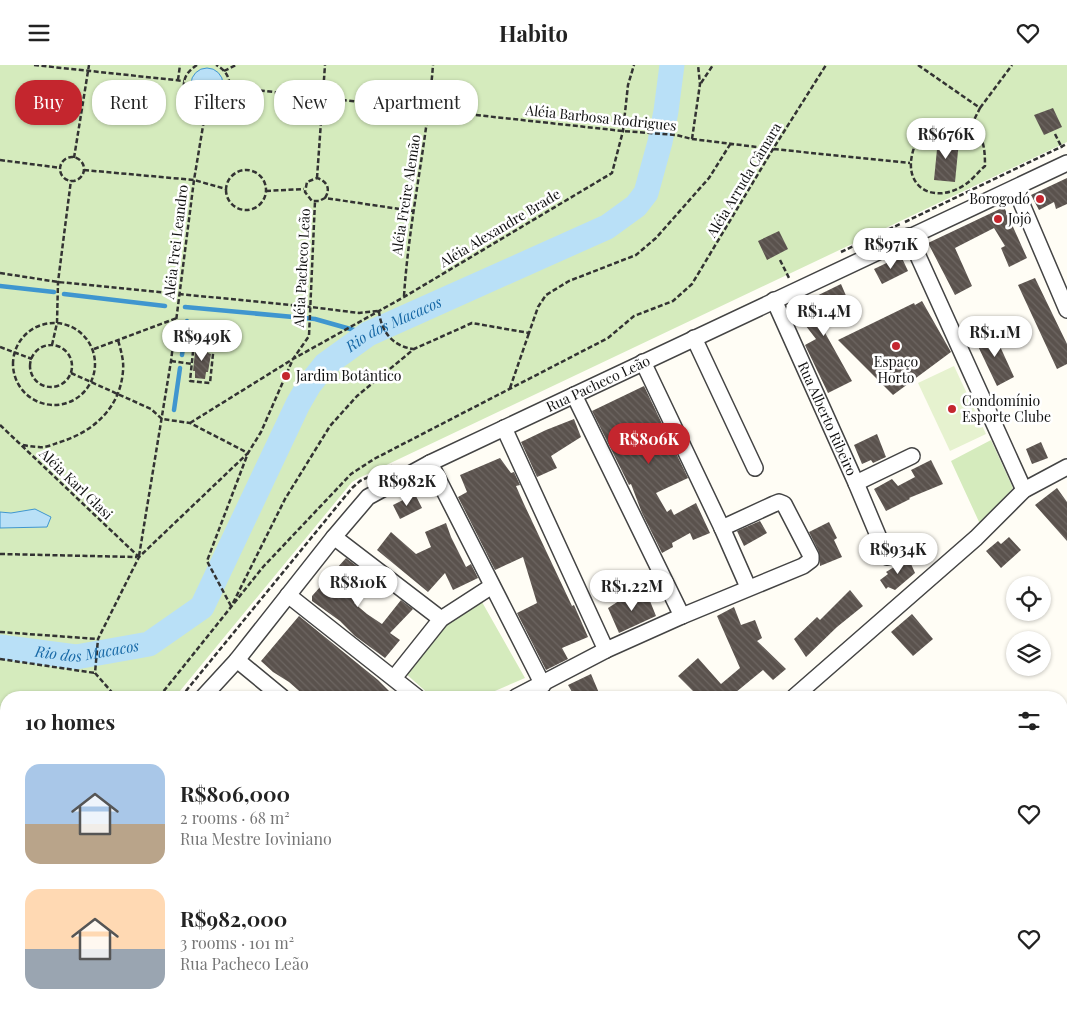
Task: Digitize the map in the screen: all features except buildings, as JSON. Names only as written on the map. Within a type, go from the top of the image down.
[{"type":"street","name":"Rua Pacheco Leão","points":[[209,691],[237,660],[368,497],[430,463],[1015,188],[1065,157]]},
{"type":"street","points":[[1015,188],[1067,310]]},
{"type":"street","points":[[910,236],[1024,490]]},
{"type":"street","name":"Rua Alberto Ribeiro","points":[[774,300],[887,557]]},
{"type":"street","points":[[694,338],[755,468]]},
{"type":"street","points":[[643,362],[748,587]]},
{"type":"street","points":[[574,395],[682,616]]},
{"type":"street","points":[[504,428],[606,651]]},
{"type":"street","name":"Rua Alberto Ribeiro","points":[[856,483],[912,456]]},
{"type":"street","points":[[430,463],[542,685]]},
{"type":"street","points":[[801,691],[976,538],[1024,490],[1067,467]]},
{"type":"street","points":[[529,691],[606,651],[748,587],[809,562],[811,556],[784,504],[779,502],[722,528]]},
{"type":"street","points":[[334,537],[441,619]]},
{"type":"street","points":[[394,678],[441,619],[492,586]]},
{"type":"street","points":[[288,595],[410,691]]},
{"type":"street","points":[[237,660],[275,691]]},
{"type":"path","points":[[34,65],[178,80],[180,65]]},
{"type":"path","points":[[74,157],[89,65]]},
{"type":"path","points":[[185,80],[191,69],[197,65]]},
{"type":"path","points":[[216,65],[224,71],[229,80]]},
{"type":"path","points":[[224,71],[236,65]]},
{"type":"path","points":[[324,80],[325,65]]},
{"type":"path","name":"Aléia Freire Alemão","points":[[432,80],[433,65]]},
{"type":"path","name":"Aléia Alexandre Brade","points":[[293,359],[362,322],[612,173],[623,131],[628,85],[634,65]]},
{"type":"path","points":[[692,139],[700,84],[698,65]]},
{"type":"path","points":[[700,84],[713,65]]},
{"type":"path","name":"Aléia Arruda Câmara","points":[[673,301],[692,284],[826,65]]},
{"type":"path","points":[[918,65],[980,108]]},
{"type":"path","points":[[971,126],[980,108],[1012,65]]},
{"type":"path","name":"Aléia Barbosa Rodrigues","points":[[478,115],[676,135],[692,139],[773,149],[910,163]]},
{"type":"path","points":[[954,121],[971,126],[985,148],[986,165],[966,184],[950,192],[929,192],[921,189],[914,177],[910,163],[916,141],[932,123],[954,121]]},
{"type":"path","name":"Aléia Frei Leandro","points":[[139,557],[181,294],[194,180],[203,125]]},
{"type":"path","points":[[317,178],[321,125]]},
{"type":"path","name":"Aléia Freire Alemão","points":[[404,297],[406,258],[427,125]]},
{"type":"path","points":[[1055,134],[1065,157]]},
{"type":"path","points":[[509,389],[538,307],[546,295],[569,281],[636,255],[656,238],[709,178],[731,143]]},
{"type":"path","points":[[74,157],[81,160],[84,170],[79,179],[71,180],[64,177],[61,168],[66,159],[74,157]]},
{"type":"path","points":[[0,160],[61,168]]},
{"type":"path","points":[[84,170],[194,180],[226,189]]},
{"type":"path","points":[[243,171],[256,173],[265,184],[266,191],[261,203],[255,207],[242,209],[230,202],[226,189],[231,177],[243,171]]},
{"type":"path","points":[[325,198],[328,187],[324,181],[317,178],[307,182],[304,189],[306,196],[315,201],[325,198],[413,211]]},
{"type":"path","points":[[52,345],[57,323],[58,282],[71,180]]},
{"type":"path","points":[[266,191],[304,189]]},
{"type":"path","name":"Aléia Pacheco Leão","points":[[315,201],[309,336],[293,359],[261,432],[248,453],[207,561],[231,606],[285,499],[330,426],[357,396],[414,349]]},
{"type":"path","points":[[780,260],[795,290]]},
{"type":"path","points":[[0,273],[58,282],[359,313],[379,311],[380,321],[390,337],[398,345],[414,349],[472,323],[529,333]]},
{"type":"path","points":[[93,349],[177,318]]},
{"type":"path","points":[[57,323],[73,327],[82,333],[93,349],[96,366],[91,383],[79,397],[63,405],[50,406],[38,403],[28,396],[17,382],[13,365],[14,352],[22,339],[34,328],[43,324],[57,323]]},
{"type":"path","points":[[21,445],[40,447],[71,440],[101,420],[118,395],[123,371],[123,360],[118,340]]},
{"type":"path","points":[[194,342],[214,344],[210,383],[190,381],[192,364],[194,342]]},
{"type":"path","points":[[52,345],[59,346],[69,354],[73,367],[72,373],[63,384],[56,387],[43,386],[33,377],[30,371],[32,359],[36,352],[40,348],[52,345]]},
{"type":"path","points":[[0,347],[32,359]]},
{"type":"path","points":[[190,423],[293,359]]},
{"type":"path","points":[[171,361],[192,364]]},
{"type":"path","points":[[72,373],[151,409],[162,419],[190,423],[248,453],[139,557],[98,639],[95,673]]},
{"type":"path","name":"Aléia Karl Glasi","points":[[0,425],[139,557]]},
{"type":"path","points":[[0,554],[139,557]]},
{"type":"path","points":[[0,631],[98,639]]},
{"type":"path","points":[[0,659],[95,673],[111,691]]},
{"type":"green space","name":"Jardim Botântico","points":[[0,65],[1067,65],[1067,142],[352,482],[180,691],[0,691]]},
{"type":"green space","name":"Condomínio Esporte Clube","points":[[954,366],[986,434],[950,451],[918,383]]},
{"type":"green space","points":[[991,440],[1013,488],[980,524],[951,461]]},
{"type":"green space","points":[[482,602],[525,678],[495,691],[425,691],[404,672],[445,623]]},
{"type":"water","points":[[207,68],[213,69],[222,80],[192,80],[201,69]]},
{"type":"water","points":[[35,509],[51,517],[47,527],[0,528],[0,512],[11,513]]},
{"type":"waterway","name":"Rio dos Macacos","points":[[0,647],[76,657],[149,644],[202,607],[298,404],[309,385],[325,365],[368,334],[607,227],[636,206],[646,193],[660,142],[672,65]]},
{"type":"waterway","points":[[0,286],[54,292]]},
{"type":"waterway","points":[[64,294],[165,306]]},
{"type":"waterway","points":[[185,307],[315,319],[368,334]]},
{"type":"waterway","points":[[182,355],[187,321]]},
{"type":"waterway","points":[[174,410],[180,368]]},
{"type":"place","name":"Borogodó","points":[[1040,199]]},
{"type":"place","name":"Jojô","points":[[998,219]]},
{"type":"place","name":"Espaço Horto","points":[[896,346]]},
{"type":"place","name":"Jardim Botântico","points":[[286,376]]},
{"type":"place","name":"Condomínio Esporte Clube","points":[[952,409]]}]
